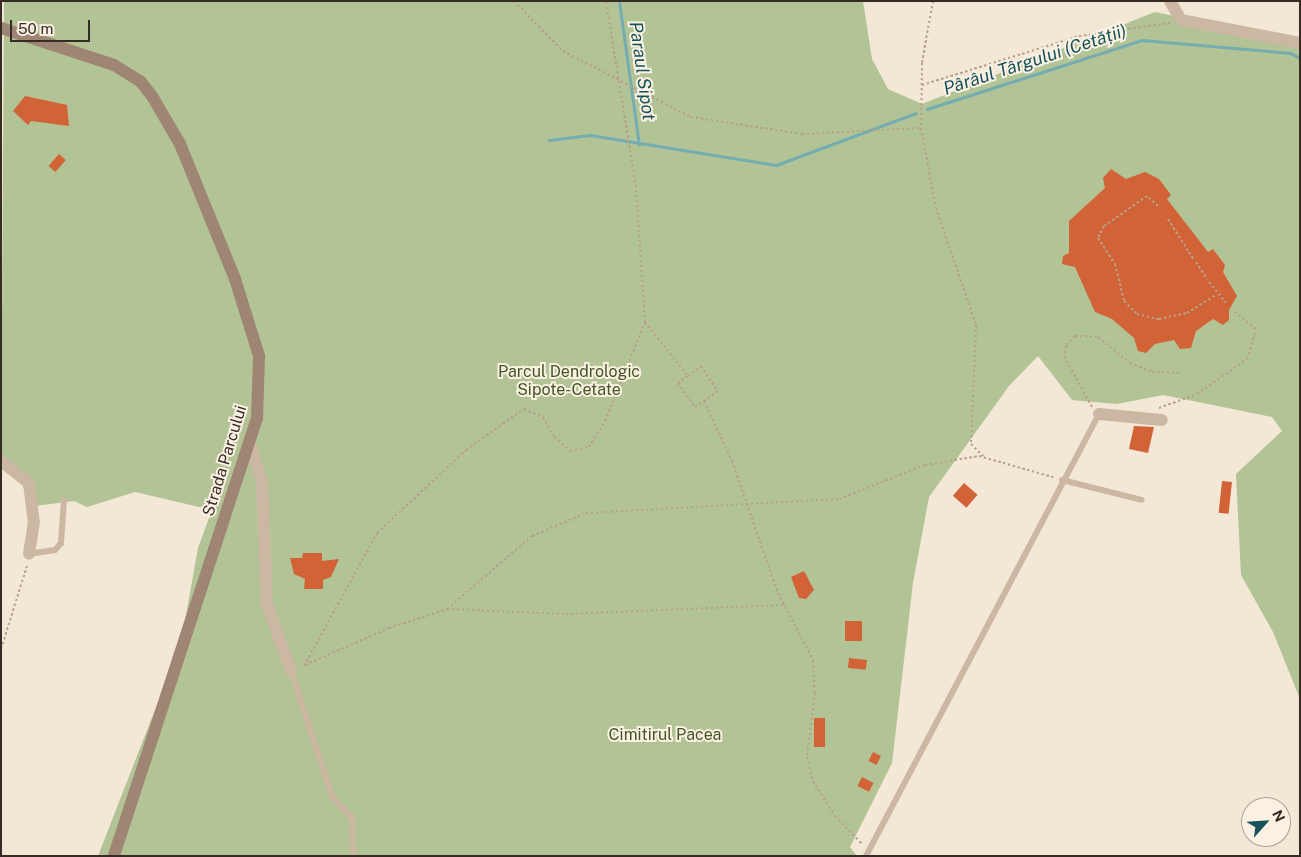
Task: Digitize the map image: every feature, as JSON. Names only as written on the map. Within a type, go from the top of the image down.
[{"type":"main road","name":"Strada Parcului","points":[[3,31],[114,65],[141,82],[160,108],[180,144],[254,334],[261,398],[114,856]]},
{"type":"street","points":[[1170,1],[1177,17],[1300,43]]},
{"type":"street","points":[[1099,414],[1162,420]]},
{"type":"street","points":[[249,440],[262,482],[267,604],[291,671]]},
{"type":"street","points":[[1,461],[30,483],[34,522],[30,554]]},
{"type":"lane","points":[[866,856],[1062,480],[1099,414]]},
{"type":"lane","points":[[1062,480],[1142,500]]},
{"type":"lane","points":[[30,554],[55,550],[62,542],[64,500]]},
{"type":"lane","points":[[291,671],[333,798],[352,818],[353,856]]},
{"type":"path","points":[[514,1],[549,40],[619,81],[691,117],[802,134],[921,128]]},
{"type":"path","points":[[304,666],[377,532],[509,416],[531,409],[543,417],[562,446],[570,451],[590,446],[605,421],[645,322],[641,234],[606,1]]},
{"type":"path","points":[[933,1],[922,85],[921,128],[936,208],[976,325],[971,444],[985,457]]},
{"type":"path","points":[[922,85],[1079,36],[1162,27],[1177,17]]},
{"type":"path","points":[[1158,206],[1147,196],[1104,226],[1098,238],[1115,264],[1124,302],[1138,314],[1159,319],[1187,313],[1216,295]]},
{"type":"path","points":[[1168,219],[1216,295],[1226,303]]},
{"type":"path","points":[[1155,409],[1223,379],[1246,359],[1256,329],[1234,311]]},
{"type":"path","points":[[645,322],[688,376]]},
{"type":"path","points":[[1099,414],[1069,372],[1066,345],[1075,336],[1098,337],[1130,363],[1152,372],[1182,374]]},
{"type":"path","points":[[701,366],[718,391],[695,407],[678,383],[688,376],[701,366]]},
{"type":"path","points":[[704,401],[748,505],[785,605],[807,645],[816,675],[808,736],[813,780],[844,828],[869,849]]},
{"type":"path","points":[[448,610],[516,548],[543,528],[569,517],[839,499],[924,465],[985,457],[1062,480]]},
{"type":"path","points":[[1,649],[30,554]]},
{"type":"path","points":[[291,671],[389,628],[448,610],[566,614],[785,605]]},
{"type":"green space","name":"Parcul Dendrologic Sipote-Cetate","points":[[4,1],[863,1],[872,59],[888,89],[922,104],[1155,12],[1300,43],[1300,699],[1273,632],[1241,575],[1236,474],[1282,431],[1272,417],[1163,395],[1117,404],[1072,400],[1038,356],[1009,386],[929,497],[913,583],[892,763],[850,847],[857,856],[98,856],[181,643],[198,548],[212,510],[135,492],[87,507],[74,501],[35,506],[18,478],[1,469]]},
{"type":"building","points":[[25,96],[67,105],[69,126],[31,121],[28,125],[13,111]]},
{"type":"building","points":[[59,154],[66,160],[55,172],[49,166]]},
{"type":"building","points":[[1111,169],[1126,179],[1145,172],[1159,179],[1171,195],[1167,199],[1208,252],[1213,249],[1225,265],[1223,272],[1237,296],[1229,310],[1229,320],[1223,325],[1213,319],[1196,331],[1191,348],[1180,349],[1174,340],[1155,344],[1146,353],[1138,351],[1134,338],[1112,319],[1095,312],[1075,267],[1062,264],[1063,256],[1069,253],[1069,221],[1105,188],[1103,178]]},
{"type":"building","points":[[1134,426],[1154,427],[1148,453],[1129,449]]},
{"type":"building","points":[[1222,481],[1232,482],[1229,514],[1219,513]]},
{"type":"building","points":[[964,483],[978,495],[966,508],[953,496]]},
{"type":"building","points":[[303,553],[322,553],[322,561],[339,559],[331,577],[323,580],[323,589],[304,589],[305,579],[294,574],[290,558],[302,558]]},
{"type":"building","points":[[804,571],[814,590],[806,599],[799,598],[791,577]]},
{"type":"building","points":[[845,621],[862,621],[862,641],[845,641]]},
{"type":"building","points":[[849,658],[867,660],[866,670],[848,668]]},
{"type":"building","points":[[814,718],[825,718],[825,747],[814,747]]},
{"type":"building","points":[[873,752],[881,756],[876,765],[868,761]]},
{"type":"building","points":[[862,777],[874,783],[869,792],[857,786]]},
{"type":"waterway","name":"Paraul Sipot","points":[[619,1],[639,145]]},
{"type":"waterway","name":"Pârâul Târgului (Cetății)","points":[[927,109],[1142,40],[1290,53],[1300,58]]},
{"type":"waterway","name":"Pârâul Târgului (Cetății)","points":[[549,140],[590,135],[776,165],[916,113]]},
{"type":"park label","name":"Cimitirul Pacea","points":[[665,735]]}]
